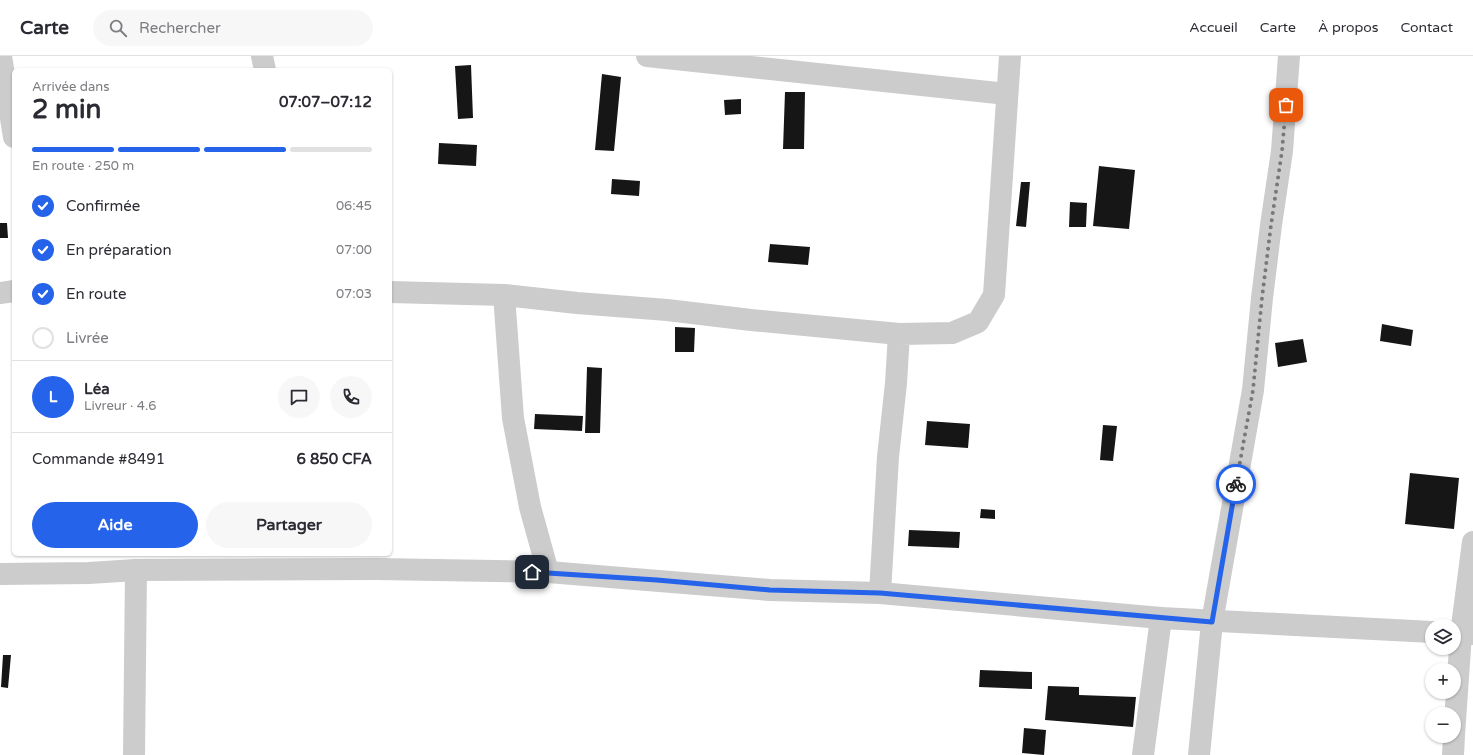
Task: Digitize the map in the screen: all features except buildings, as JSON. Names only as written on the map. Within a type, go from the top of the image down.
[{"type":"street","points":[[1,56],[12,124]]},
{"type":"street","points":[[262,56],[265,68]]},
{"type":"street","points":[[647,56],[1007,94]]},
{"type":"street","points":[[392,292],[504,295],[898,334],[952,333],[978,322],[994,295],[1010,56]]},
{"type":"street","points":[[1199,755],[1212,622],[1253,390],[1262,298],[1282,151],[1289,56]]},
{"type":"street","points":[[0,293],[12,291]]},
{"type":"street","points":[[504,295],[513,418],[530,507],[548,572]]},
{"type":"street","points":[[880,593],[888,457],[896,383],[898,334]]},
{"type":"street","points":[[1456,707],[1473,542]]},
{"type":"street","points":[[0,574],[89,573],[136,570],[376,569],[548,572],[770,590],[880,593],[1212,622],[1425,632]]},
{"type":"street","points":[[134,755],[136,570]]},
{"type":"street","points":[[1143,755],[1161,618]]},
{"type":"street","points":[[1453,755],[1454,743]]},
{"type":"way so far","points":[[1236,484],[1253,390],[1262,298],[1282,151],[1286,105]]},
{"type":"route","points":[[532,572],[657,580],[770,590],[880,593],[1212,622],[1236,484]]}]
